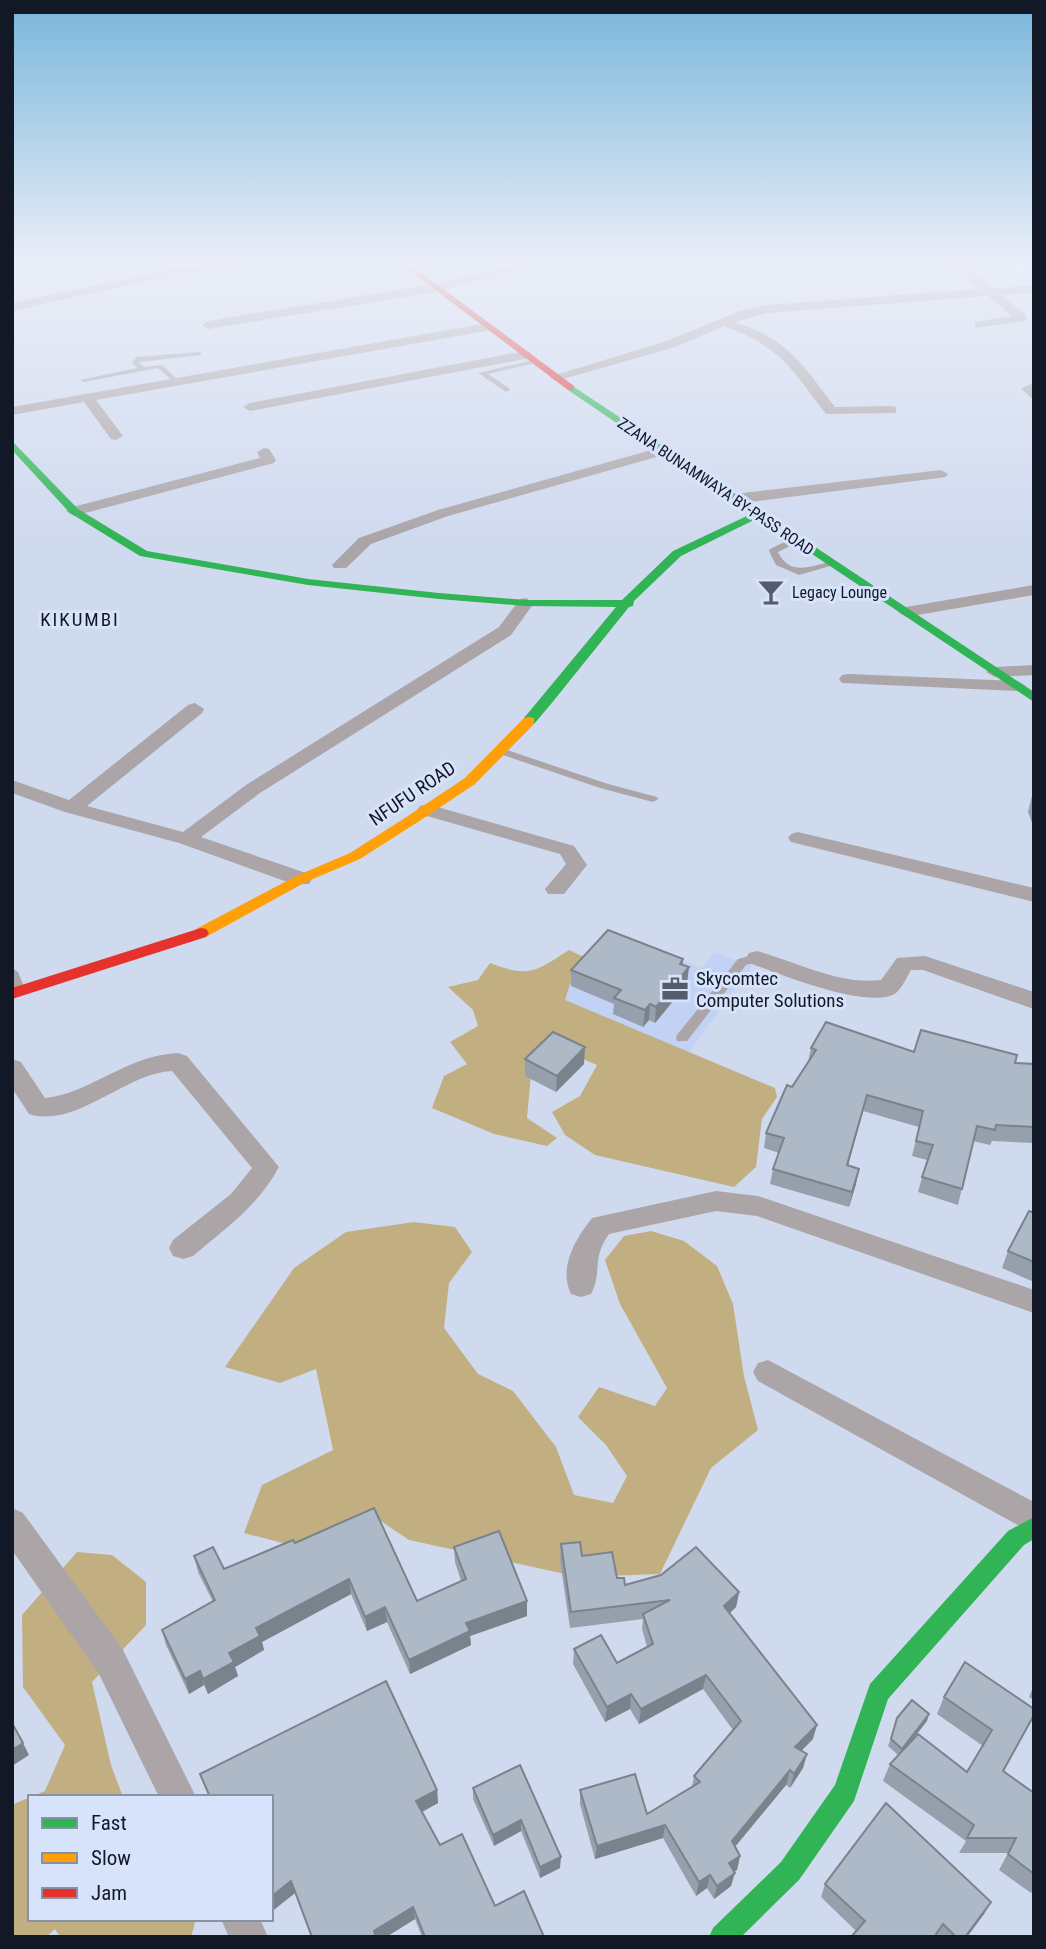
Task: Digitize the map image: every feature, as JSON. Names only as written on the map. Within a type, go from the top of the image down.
[{"type":"street","points":[[12,411],[320,356]]},
{"type":"street","name":"ZZANA BUNAMWAYA BY-PASS ROAD","points":[[527,356],[662,451],[1034,698]]},
{"type":"street","points":[[556,377],[629,356]]},
{"type":"street","points":[[788,356],[831,411],[891,410]]},
{"type":"street","points":[[250,407],[530,358]]},
{"type":"street","points":[[1034,386],[1028,389],[1034,396]]},
{"type":"street","points":[[87,397],[116,436]]},
{"type":"street","points":[[12,444],[74,511],[144,554],[308,582],[526,603],[629,604]]},
{"type":"street","points":[[340,565],[365,541],[378,536],[443,513],[662,451]]},
{"type":"street","points":[[74,511],[204,474],[268,460],[264,452]]},
{"type":"street","points":[[734,499],[942,474]]},
{"type":"street","name":"NFUFU ROAD","points":[[16,993],[190,939],[301,879],[355,856],[427,810],[470,781],[501,751],[549,700],[588,646],[629,604],[650,577],[685,548],[744,524],[758,514]]},
{"type":"street","points":[[906,612],[1034,590]]},
{"type":"street","points":[[186,839],[253,789],[505,631],[526,603]]},
{"type":"street","points":[[995,672],[1034,670]]},
{"type":"street","points":[[848,679],[1017,687]]},
{"type":"street","points":[[72,808],[195,709]]},
{"type":"street","points":[[12,786],[72,808],[186,839],[301,879]]},
{"type":"street","points":[[427,810],[568,850],[577,865],[556,889]]},
{"type":"street","points":[[798,838],[1034,895]]},
{"type":"street","points":[[757,958],[855,988],[876,990],[888,987],[905,963],[925,963],[1034,1002]]},
{"type":"street","points":[[12,1068],[38,1108],[51,1108],[68,1105],[152,1064],[178,1062],[266,1167],[259,1183],[239,1203],[183,1248]]},
{"type":"street","points":[[582,1286],[585,1246],[601,1225],[716,1201],[758,1206],[819,1225],[1034,1302]]},
{"type":"street","points":[[768,1372],[1034,1519]]},
{"type":"street","points":[[12,1523],[111,1662],[177,1795]]},
{"type":"street","points":[[722,1937],[790,1871],[845,1792],[877,1692],[1016,1538],[1034,1527]]},
{"type":"street","points":[[241,1921],[249,1937]]},
{"type":"lane","points":[[84,380],[191,356]]},
{"type":"lane","points":[[506,390],[482,373],[530,358]]},
{"type":"lane","points":[[162,363],[175,381]]},
{"type":"lane","points":[[100,366],[108,375]]},
{"type":"lane","points":[[796,540],[773,551],[779,563],[799,572],[833,564]]},
{"type":"lane","points":[[501,751],[604,786],[653,799]]},
{"type":"lane","points":[[682,1038],[742,962],[757,958]]},
{"type":"lane","points":[[12,972],[16,993]]},
{"type":"shaded area","points":[[614,932],[702,968],[714,952],[752,966],[687,1055],[554,996]]},
{"type":"shaded area","points":[[569,950],[588,959],[570,984],[565,1000],[775,1088],[777,1097],[762,1119],[756,1167],[734,1187],[595,1155],[565,1135],[552,1112],[580,1096],[597,1065],[564,1051],[532,1063],[527,1118],[557,1138],[547,1146],[494,1134],[432,1108],[444,1076],[467,1064],[450,1042],[478,1026],[473,1010],[448,987],[478,980],[490,963],[514,970],[531,970]]},
{"type":"shaded area","points":[[414,1222],[455,1227],[472,1252],[449,1283],[444,1328],[478,1374],[513,1391],[556,1447],[574,1495],[613,1503],[627,1476],[606,1445],[578,1417],[599,1387],[655,1406],[667,1388],[620,1304],[605,1260],[624,1236],[651,1231],[684,1241],[717,1266],[733,1304],[744,1376],[758,1430],[711,1468],[660,1574],[579,1577],[409,1540],[369,1513],[290,1545],[244,1533],[262,1485],[333,1450],[316,1369],[280,1383],[225,1367],[294,1268],[346,1232]]},
{"type":"shaded area","points":[[77,1552],[112,1555],[146,1582],[146,1625],[92,1682],[111,1765],[122,1795],[36,1795],[45,1791],[65,1745],[23,1687],[22,1615]]},
{"type":"shaded area","points":[[28,1798],[28,1921],[195,1921],[191,1937],[60,1937],[55,1929],[46,1937],[12,1937],[12,1805]]},
{"type":"building","points":[[608,930],[683,959],[680,964],[689,967],[656,1007],[650,1004],[645,1010],[614,998],[621,990],[571,970]]},
{"type":"building","points":[[826,1022],[914,1052],[921,1030],[1017,1055],[1015,1063],[1034,1064],[1034,1127],[996,1125],[995,1130],[977,1126],[962,1189],[922,1177],[933,1145],[916,1141],[923,1111],[867,1095],[847,1165],[859,1169],[852,1192],[773,1169],[784,1138],[766,1133],[787,1085],[792,1087],[816,1050],[811,1048]]},
{"type":"building","points":[[553,1032],[585,1047],[557,1076],[525,1059]]},
{"type":"building","points":[[1034,1210],[1034,1262],[1008,1251],[1029,1211]]},
{"type":"building","points":[[374,1508],[417,1601],[466,1579],[454,1547],[499,1531],[527,1601],[466,1623],[470,1631],[409,1660],[385,1607],[365,1617],[349,1579],[256,1628],[260,1636],[229,1653],[234,1662],[203,1679],[200,1671],[185,1679],[162,1630],[215,1600],[194,1556],[213,1547],[224,1569],[293,1540],[295,1543]]},
{"type":"building","points":[[580,1542],[582,1556],[612,1552],[617,1578],[624,1578],[625,1585],[661,1575],[696,1547],[739,1592],[724,1606],[817,1725],[795,1747],[807,1754],[794,1774],[790,1770],[732,1841],[740,1856],[729,1863],[735,1873],[717,1886],[710,1875],[699,1882],[665,1825],[597,1846],[580,1790],[635,1774],[647,1814],[700,1782],[694,1776],[741,1721],[706,1675],[641,1709],[631,1694],[607,1707],[574,1649],[601,1635],[617,1663],[653,1644],[643,1614],[670,1600],[571,1612],[561,1544]]},
{"type":"building","points":[[965,1662],[1034,1709],[1034,1715],[1003,1771],[1034,1793],[1034,1874],[1008,1854],[1016,1838],[967,1838],[974,1825],[890,1764],[918,1734],[967,1772],[992,1730],[944,1697]]},
{"type":"building","points":[[386,1681],[437,1790],[416,1801],[440,1845],[462,1834],[495,1906],[524,1891],[544,1937],[425,1937],[413,1907],[374,1931],[376,1937],[312,1937],[291,1881],[273,1895],[273,1795],[209,1795],[200,1774]]},
{"type":"building","points":[[912,1700],[929,1714],[902,1749],[891,1739],[897,1718]]},
{"type":"building","points":[[12,1723],[23,1743],[12,1750]]},
{"type":"building","points":[[520,1765],[561,1857],[540,1867],[521,1820],[493,1835],[473,1788]]},
{"type":"building","points":[[886,1803],[991,1902],[965,1937],[956,1937],[943,1924],[934,1937],[851,1937],[865,1921],[825,1884]]},
{"type":"traffic: fast","points":[[571,388],[1034,698]]},
{"type":"traffic: fast","points":[[12,444],[74,511],[144,554],[308,582],[439,596],[526,603],[629,604]]},
{"type":"traffic: fast","points":[[529,721],[630,599],[667,561],[688,547],[736,527],[758,514]]},
{"type":"traffic: fast","points":[[722,1937],[790,1871],[845,1792],[878,1692],[1016,1538],[1034,1527]]},
{"type":"traffic: slow","points":[[201,933],[301,879],[355,856],[416,817],[470,781],[529,721]]},
{"type":"traffic: jam","points":[[528,356],[571,388]]},
{"type":"traffic: jam","points":[[12,994],[201,933]]},
{"type":"place","name":"Legacy Lounge","points":[[771,592]]},
{"type":"place","name":"Skycomtec Computer Solutions","points":[[675,989]]},
{"type":"district","name":"KIKUMBI","points":[[80,619]]}]
